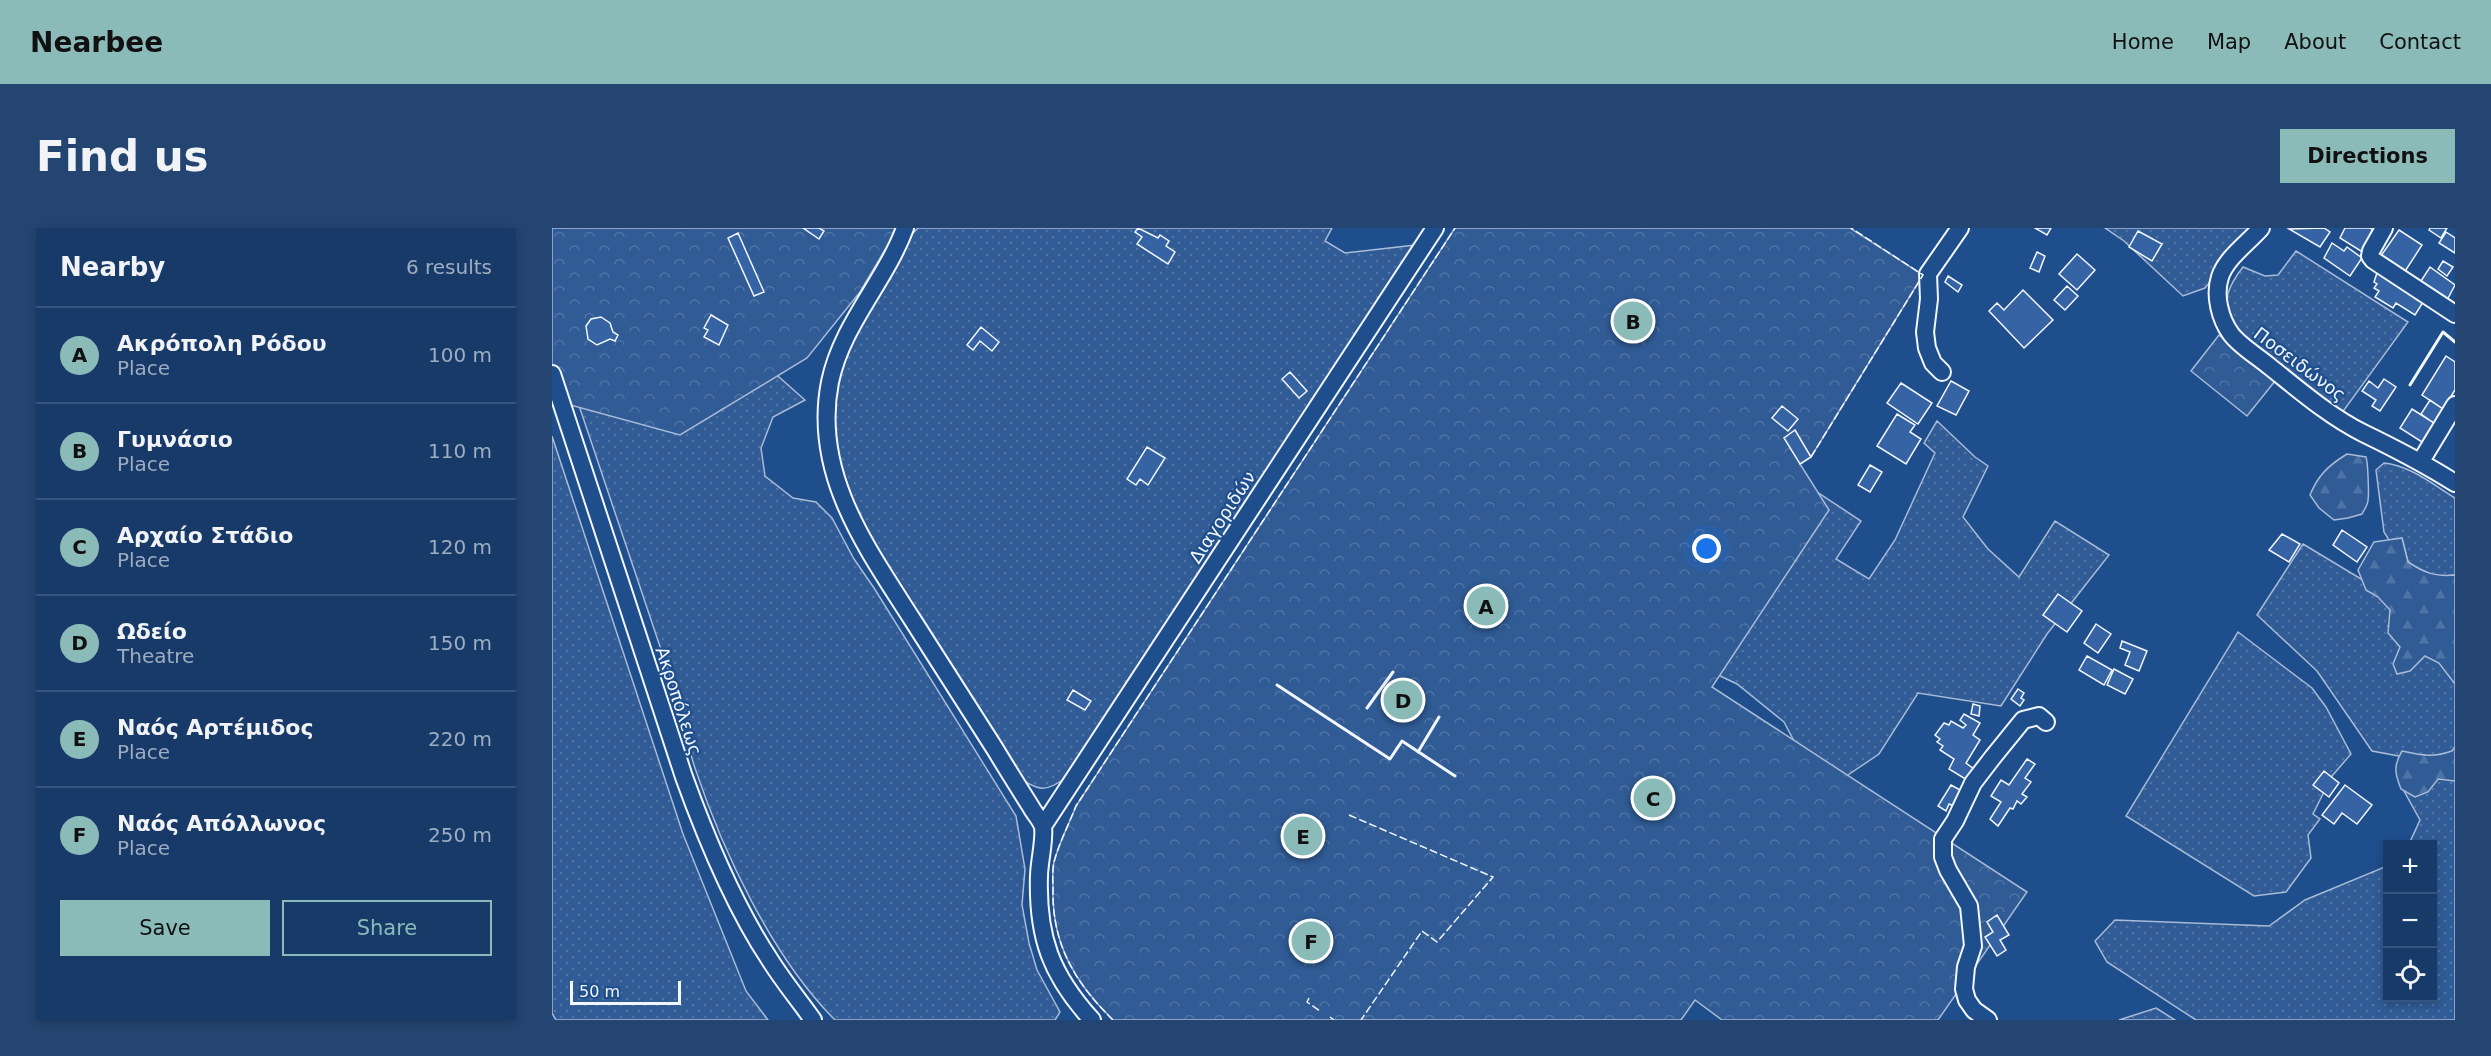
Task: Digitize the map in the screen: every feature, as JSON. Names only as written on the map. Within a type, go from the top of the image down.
[{"type":"street","points":[[905,228],[848,331],[839,354],[827,408],[826,426],[831,459],[853,524],[1043,826],[1038,899],[1041,928],[1059,975],[1072,998],[1088,1018]]},
{"type":"street","name":"Διαγοριδών","points":[[1043,826],[1435,228]]},
{"type":"street","points":[[1942,372],[1933,363],[1927,348],[1925,333],[1929,299],[1928,274],[1960,228]]},
{"type":"street","name":"Ποσειδώνος","points":[[2261,228],[2226,265],[2220,277],[2218,301],[2220,311],[2232,336],[2295,387],[2339,418],[2362,433],[2421,461],[2455,483]]},
{"type":"street","points":[[2384,228],[2371,251],[2370,256],[2373,260],[2455,314]]},
{"type":"street","name":"Ακροπόλεως","points":[[552,374],[701,826],[737,901],[769,960],[813,1020]]},
{"type":"street","points":[[2421,461],[2455,405]]},
{"type":"street","points":[[1988,1020],[1974,1010],[1967,1000],[1964,989],[1966,967],[1973,946],[1968,906],[1943,857],[1943,839],[1973,783],[2023,720],[2039,716],[2046,722]]},
{"type":"green space","points":[[552,228],[898,228],[860,292],[807,358],[680,435],[552,400]]},
{"type":"green space","points":[[918,228],[1332,228],[1325,241],[1345,253],[1416,245],[1068,776],[1047,788],[1036,787],[1016,775],[851,516],[829,419],[841,351],[906,240]]},
{"type":"green space","points":[[1455,228],[1850,228],[1923,275],[1811,457],[1800,464],[1829,510],[1712,687],[2027,892],[1938,1020],[1722,1020],[1695,1000],[1681,1020],[1113,1020],[1087,992],[1077,977],[1068,961],[1057,928],[1053,876],[1056,855],[1076,806]]},
{"type":"green space","points":[[2105,228],[2256,228],[2205,288],[2183,296],[2124,241]]},
{"type":"green space","points":[[2296,251],[2408,322],[2339,417],[2247,343],[2230,326],[2227,318],[2226,302],[2230,288],[2243,267],[2265,276],[2278,275]]},
{"type":"green space","points":[[2219,335],[2275,381],[2247,416],[2191,371]]},
{"type":"green space","points":[[560,349],[754,355],[805,400],[773,417],[761,448],[765,476],[793,498],[816,502],[832,518],[854,559],[1016,816],[1025,869],[1022,905],[1029,943],[1037,970],[1060,1012],[1055,1020],[835,1020],[790,966],[752,902],[706,800],[688,745],[680,706]]},
{"type":"green space","points":[[1937,421],[1975,457],[1988,466],[1963,517],[1988,549],[2019,577],[2055,521],[2109,555],[2047,634],[2001,706],[1918,693],[1879,754],[1842,779],[1805,762],[1784,722],[1737,684],[1699,666],[1814,490],[1861,521],[1836,559],[1869,579],[1895,540],[1935,453],[1924,443]]},
{"type":"green space","points":[[552,436],[683,834],[746,991],[768,1020],[556,1020],[552,1013]]},
{"type":"green space","points":[[2347,454],[2366,457],[2368,502],[2362,514],[2334,520],[2319,508],[2310,495],[2325,471]]},
{"type":"green space","points":[[2384,463],[2403,467],[2455,498],[2455,575],[2440,576],[2425,572],[2408,562],[2402,538],[2389,540],[2384,532],[2376,470]]},
{"type":"green space","points":[[2402,538],[2408,562],[2430,573],[2455,575],[2455,684],[2439,663],[2425,656],[2410,671],[2397,674],[2393,664],[2400,647],[2388,633],[2390,610],[2378,597],[2366,590],[2358,570],[2374,542]]},
{"type":"green space","points":[[2303,544],[2401,603],[2388,626],[2455,669],[2455,1020],[2196,1020],[2107,962],[2095,941],[2115,920],[2269,926],[2305,900],[2383,868],[2383,1002],[2437,1002],[2437,840],[2411,840],[2420,820],[2404,791],[2447,765],[2372,751],[2317,671],[2257,615]]},
{"type":"green space","points":[[2238,632],[2312,688],[2326,707],[2351,754],[2332,776],[2313,814],[2320,819],[2308,835],[2311,858],[2286,892],[2254,896],[2126,816]]},
{"type":"green space","points":[[2455,747],[2455,781],[2438,779],[2428,792],[2415,797],[2401,789],[2396,770],[2402,751],[2433,755],[2452,751]]},
{"type":"green space","points":[[2156,1008],[2175,1020],[2119,1020]]},
{"type":"building","points":[[803,228],[819,228],[824,231],[819,239]]},
{"type":"building","points":[[1138,228],[1158,238],[1160,235],[1169,241],[1166,246],[1175,252],[1168,264],[1137,244],[1142,237],[1135,232]]},
{"type":"building","points":[[2035,228],[2051,228],[2047,235]]},
{"type":"building","points":[[2324,228],[2330,232],[2320,247],[2289,229]]},
{"type":"building","points":[[2345,228],[2370,228],[2376,232],[2364,253],[2340,238]]},
{"type":"building","points":[[2430,228],[2447,228],[2441,238],[2429,230]]},
{"type":"building","points":[[2399,230],[2422,245],[2402,276],[2378,260]]},
{"type":"building","points":[[2138,231],[2162,244],[2152,261],[2129,247]]},
{"type":"building","points":[[2446,232],[2455,238],[2455,253],[2439,243]]},
{"type":"building","points":[[738,233],[764,292],[754,296],[728,238]]},
{"type":"building","points":[[2332,243],[2344,251],[2347,247],[2362,258],[2350,276],[2324,258]]},
{"type":"building","points":[[2037,252],[2045,256],[2039,272],[2030,268]]},
{"type":"building","points":[[2077,254],[2095,270],[2077,290],[2059,274]]},
{"type":"building","points":[[2443,261],[2453,267],[2447,276],[2438,269]]},
{"type":"building","points":[[2430,267],[2455,285],[2446,302],[2419,284]]},
{"type":"building","points":[[2378,270],[2425,299],[2415,315],[2396,303],[2393,308],[2375,297],[2379,291],[2374,288],[2377,284],[2374,282]]},
{"type":"building","points":[[1948,276],[1962,285],[1958,292],[1945,282]]},
{"type":"building","points":[[2067,286],[2078,296],[2065,310],[2054,300]]},
{"type":"building","points":[[2023,290],[2053,320],[2024,348],[1989,311],[1997,303],[2004,310]]},
{"type":"building","points":[[711,315],[728,325],[719,345],[704,337],[708,330],[704,328]]},
{"type":"building","points":[[601,317],[610,323],[613,332],[618,335],[615,341],[610,339],[597,345],[588,339],[586,326],[591,319]]},
{"type":"building","points":[[981,327],[999,342],[992,351],[980,341],[973,350],[967,345]]},
{"type":"building","points":[[2446,356],[2455,362],[2455,390],[2443,409],[2422,395]]},
{"type":"building","points":[[1290,372],[1307,391],[1299,398],[1282,379]]},
{"type":"building","points":[[2384,379],[2396,387],[2380,411],[2372,406],[2376,400],[2362,391],[2369,381],[2378,388]]},
{"type":"building","points":[[1951,381],[1969,391],[1956,415],[1937,406]]},
{"type":"building","points":[[1901,383],[1932,403],[1918,424],[1887,403]]},
{"type":"building","points":[[2430,400],[2443,409],[2439,415],[2444,417],[2438,426],[2421,414]]},
{"type":"building","points":[[1782,406],[1798,419],[1788,431],[1772,418]]},
{"type":"building","points":[[2412,409],[2434,423],[2422,442],[2400,428]]},
{"type":"building","points":[[1897,414],[1915,425],[1910,432],[1921,439],[1906,464],[1877,446]]},
{"type":"building","points":[[1795,430],[1811,457],[1800,464],[1784,438]]},
{"type":"building","points":[[1147,447],[1165,458],[1148,485],[1140,479],[1136,485],[1127,479]]},
{"type":"building","points":[[1870,465],[1882,472],[1870,492],[1858,485]]},
{"type":"building","points":[[2342,530],[2367,547],[2357,562],[2333,545]]},
{"type":"building","points":[[2282,534],[2300,544],[2289,562],[2269,550]]},
{"type":"building","points":[[2058,594],[2082,611],[2067,632],[2043,615]]},
{"type":"building","points":[[2096,624],[2111,634],[2098,653],[2084,643]]},
{"type":"building","points":[[2122,641],[2147,651],[2139,671],[2125,665],[2130,652],[2120,648]]},
{"type":"building","points":[[2087,656],[2112,670],[2104,685],[2079,670]]},
{"type":"building","points":[[2114,669],[2133,679],[2125,694],[2107,685]]},
{"type":"building","points":[[2018,689],[2024,693],[2021,698],[2024,700],[2020,706],[2011,699]]},
{"type":"building","points":[[1073,690],[1091,701],[1085,710],[1067,700]]},
{"type":"building","points":[[1973,704],[1980,706],[1979,716],[1971,714]]},
{"type":"building","points":[[1964,714],[1980,723],[1973,735],[1980,740],[1966,763],[1974,769],[1967,780],[1949,769],[1954,759],[1940,750],[1943,746],[1937,742],[1940,739],[1935,735],[1944,723],[1949,725],[1951,721],[1963,728],[1966,725],[1960,720]]},
{"type":"building","points":[[2027,759],[2035,764],[2025,778],[2031,782],[2022,794],[2027,797],[2021,804],[2017,801],[2013,809],[2010,808],[1998,826],[1990,819],[2001,802],[1991,796],[2001,780],[2009,785]]},
{"type":"building","points":[[2324,771],[2339,783],[2329,797],[2313,785]]},
{"type":"building","points":[[1951,785],[1962,791],[1954,806],[1949,804],[1946,811],[1938,806]]},
{"type":"building","points":[[2345,785],[2372,805],[2357,824],[2342,813],[2334,824],[2322,815]]},
{"type":"building","points":[[1997,915],[2009,935],[2000,940],[2006,950],[1997,956],[1985,937],[1993,932],[1987,922]]},
{"type":"fence","points":[[1113,1020],[1087,992],[1077,977],[1068,961],[1057,928],[1054,910],[1053,865],[1076,806],[1455,228]]},
{"type":"fence","points":[[1811,457],[1923,275],[1851,228]]},
{"type":"fence","points":[[1349,815],[1493,877],[1437,942],[1422,931],[1361,1020]]},
{"type":"fence","points":[[1309,998],[1307,1002],[1320,1011]]},
{"type":"fence","points":[[1330,1017],[1334,1020]]},
{"type":"wall","points":[[2410,385],[2443,332],[2455,342]]},
{"type":"wall","points":[[1367,708],[1393,672]]},
{"type":"wall","points":[[1277,685],[1390,759],[1402,741],[1455,776]]},
{"type":"wall","points":[[1418,752],[1439,717]]},
{"type":"place","name":"Γυμνάσιο","points":[[1633,321]]},
{"type":"place","name":"Ακρόπολη Ρόδου","points":[[1486,606]]},
{"type":"place","name":"Ωδείο","points":[[1403,700]]},
{"type":"place","name":"Αρχαίο Στάδιο","points":[[1653,798]]},
{"type":"place","name":"Ναός Αρτέμιδος","points":[[1303,836]]},
{"type":"place","name":"Ναός Απόλλωνος","points":[[1311,941]]}]
